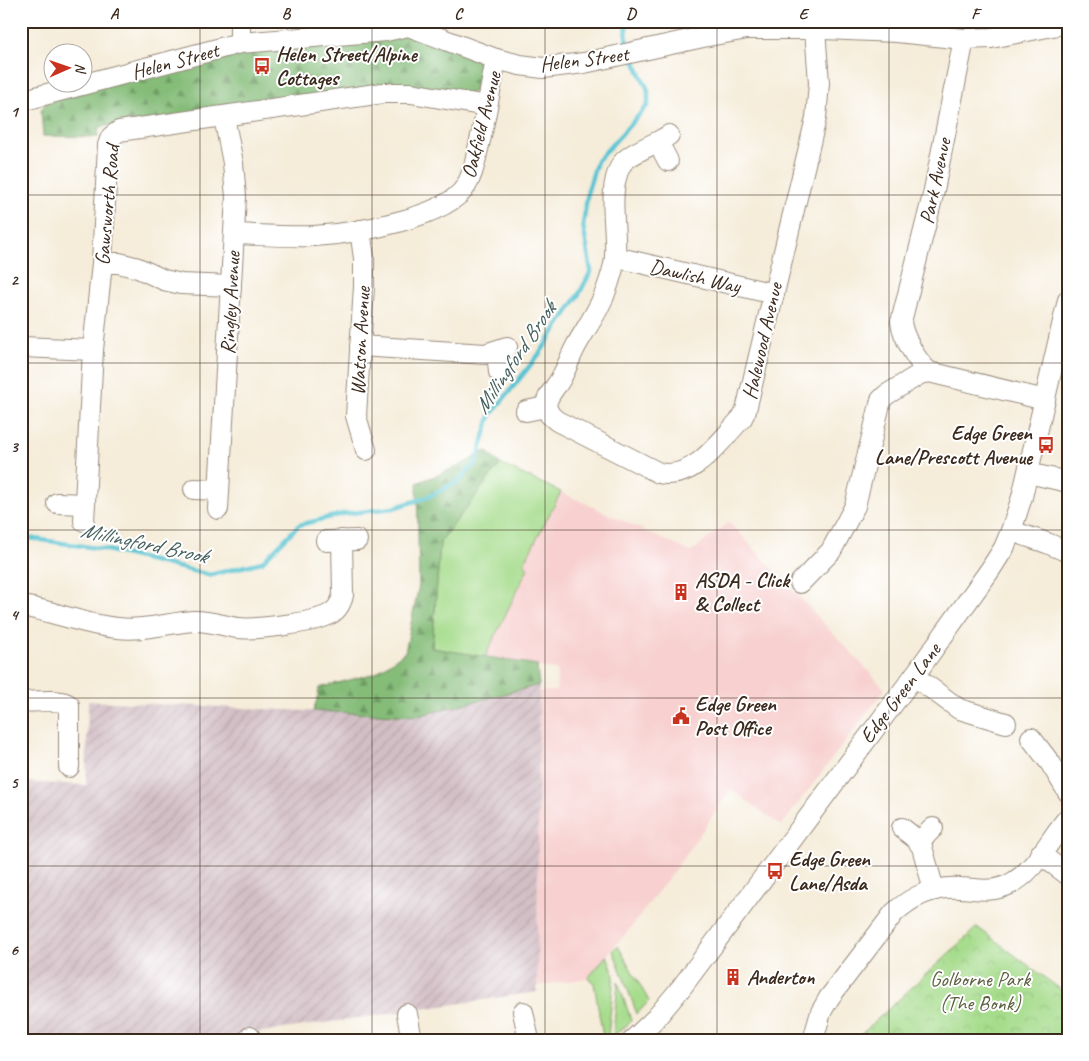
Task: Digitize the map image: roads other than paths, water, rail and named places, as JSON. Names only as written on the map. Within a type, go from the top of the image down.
[{"type":"street","points":[[240,21],[240,43]]},
{"type":"street","name":"Helen Street","points":[[21,101],[240,43],[386,31],[409,24],[496,60],[543,68],[632,54],[703,37],[747,29],[897,32],[964,39],[991,38],[1068,23]]},
{"type":"street","name":"Halewood Avenue","points":[[546,407],[550,415],[557,421],[659,473],[674,475],[685,472],[699,463],[742,418],[746,410],[817,110],[819,83],[815,29]]},
{"type":"street","name":"Park Avenue","points":[[929,372],[921,366],[902,329],[901,322],[934,195],[964,39]]},
{"type":"street","name":"Oakfield Avenue","points":[[234,234],[308,236],[360,230],[446,205],[458,196],[466,186],[473,170],[496,60]]},
{"type":"street","name":"Gawsworth Road","points":[[57,503],[85,512],[93,350],[102,263],[108,145],[111,137],[119,131],[383,93],[411,93],[487,106]]},
{"type":"street","name":"Ringley Avenue","points":[[194,489],[219,499],[236,197],[224,117]]},
{"type":"street","points":[[526,412],[546,407],[546,401],[560,380],[576,346],[600,307],[608,287],[616,258],[614,198],[616,178],[622,163],[634,154],[664,139],[668,161]]},
{"type":"street","name":"Watson Avenue","points":[[360,230],[364,258],[364,286],[356,416],[366,450]]},
{"type":"street","name":"Dawlish Way","points":[[616,258],[774,294]]},
{"type":"street","points":[[102,263],[119,263],[138,268],[164,280],[181,284],[231,286]]},
{"type":"street","name":"Edge Green Lane","points":[[636,1039],[681,988],[914,676],[1004,548],[1012,531],[1028,473],[1068,300]]},
{"type":"street","points":[[360,346],[485,354],[502,349],[500,372]]},
{"type":"street","points":[[21,347],[93,350]]},
{"type":"street","points":[[800,583],[831,551],[854,506],[881,400],[886,395],[920,374],[929,372],[1046,400]]},
{"type":"street","points":[[1028,473],[1068,482]]},
{"type":"street","points":[[1012,531],[1068,552]]},
{"type":"street","points":[[21,606],[100,626],[118,628],[152,627],[195,621],[254,629],[321,618],[339,607],[342,601],[342,540]]},
{"type":"street","points":[[914,676],[959,709],[1006,723]]},
{"type":"street","points":[[21,702],[67,702],[69,705],[69,767]]},
{"type":"street","points":[[1031,738],[1051,764],[1068,792]]},
{"type":"street","points":[[813,1040],[821,1012],[829,998],[894,913],[903,904],[916,896],[934,890],[960,888],[988,891],[1009,885],[1026,873],[1068,818]]},
{"type":"street","points":[[902,828],[926,835],[922,847],[934,890]]},
{"type":"street","points":[[1040,854],[1068,875]]},
{"type":"street","points":[[523,1012],[529,1040]]},
{"type":"street","points":[[408,1014],[412,1040]]},
{"type":"waterway","name":"Millingford Brook","points":[[627,21],[626,40],[630,48]]},
{"type":"waterway","name":"Millingford Brook","points":[[21,537],[103,549],[210,575],[262,562],[299,525],[343,514],[393,508],[428,497],[460,480],[477,461],[490,416],[540,353],[578,296],[591,271],[583,225],[588,190],[597,161],[648,105],[648,90],[633,58]]},
{"type":"place","name":"Helen Street/Alpine Cottages","points":[[262,66]]},
{"type":"place","name":"Edge Green Lane/Prescott Avenue","points":[[1046,445]]},
{"type":"place","name":"ASDA - Click & Collect","points":[[681,592]]},
{"type":"place","name":"Edge Green Post Office","points":[[681,716]]},
{"type":"place","name":"Edge Green Lane/Asda","points":[[775,871]]},
{"type":"place","name":"Anderton","points":[[733,977]]},
{"type":"park label","name":"Golborne Park (The Bonk)","points":[[980,991]]}]
